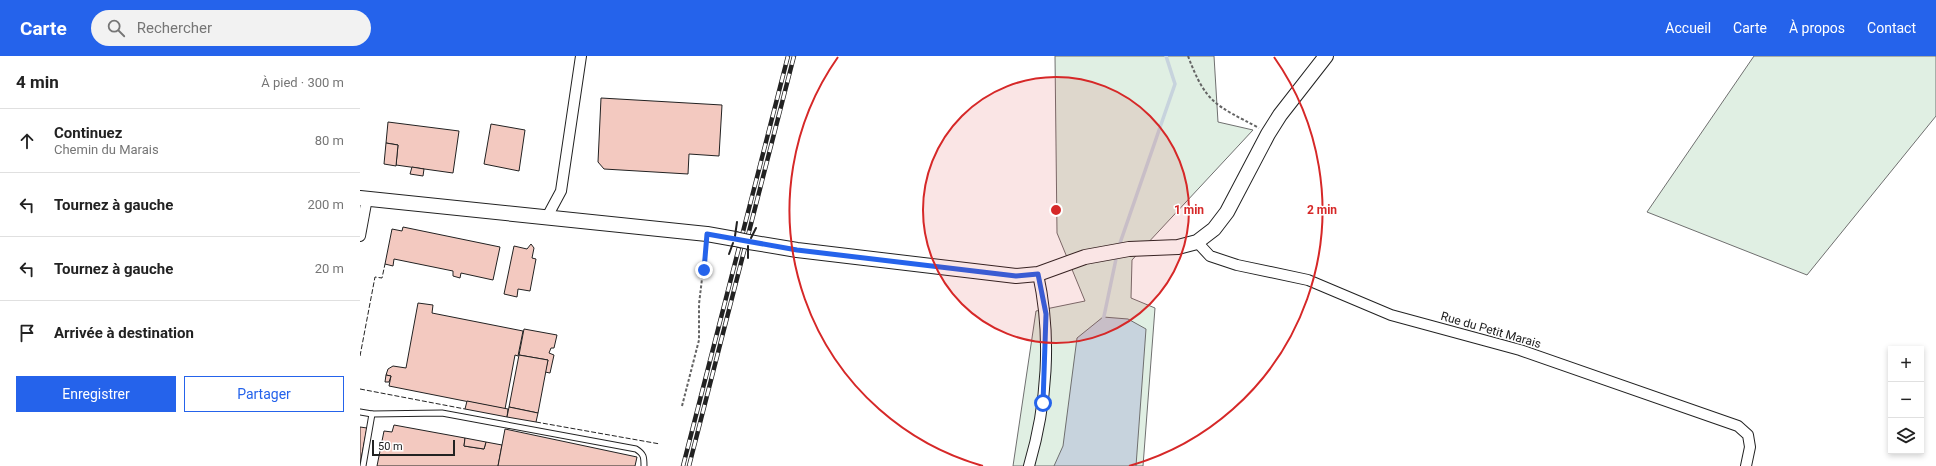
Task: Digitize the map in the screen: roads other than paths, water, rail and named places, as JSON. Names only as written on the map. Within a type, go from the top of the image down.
[{"type":"street","points":[[547,218],[561,191],[581,56]]},
{"type":"street","points":[[360,236],[363,198],[707,234],[797,250],[1016,276],[1038,274],[1085,257],[1129,249],[1178,247],[1197,242],[1214,229],[1226,212],[1268,134],[1326,56]]},
{"type":"street","name":"Rue du Petit Marais","points":[[1197,242],[1210,256],[1237,266],[1308,280],[1391,315],[1520,350],[1738,426],[1748,434],[1750,446],[1746,466]]},
{"type":"street","points":[[1028,466],[1043,403],[1046,314],[1038,274]]},
{"type":"lane","points":[[360,412],[372,414],[442,412],[636,449],[642,453],[644,458],[644,466]]},
{"type":"lane","points":[[363,466],[372,414]]},
{"type":"waterway","points":[[1119,246],[1175,84],[1166,56]]},
{"type":"waterway","points":[[1103,321],[1116,259]]},
{"type":"railway","points":[[683,466],[788,56]]},
{"type":"railway","points":[[689,466],[794,56]]}]
